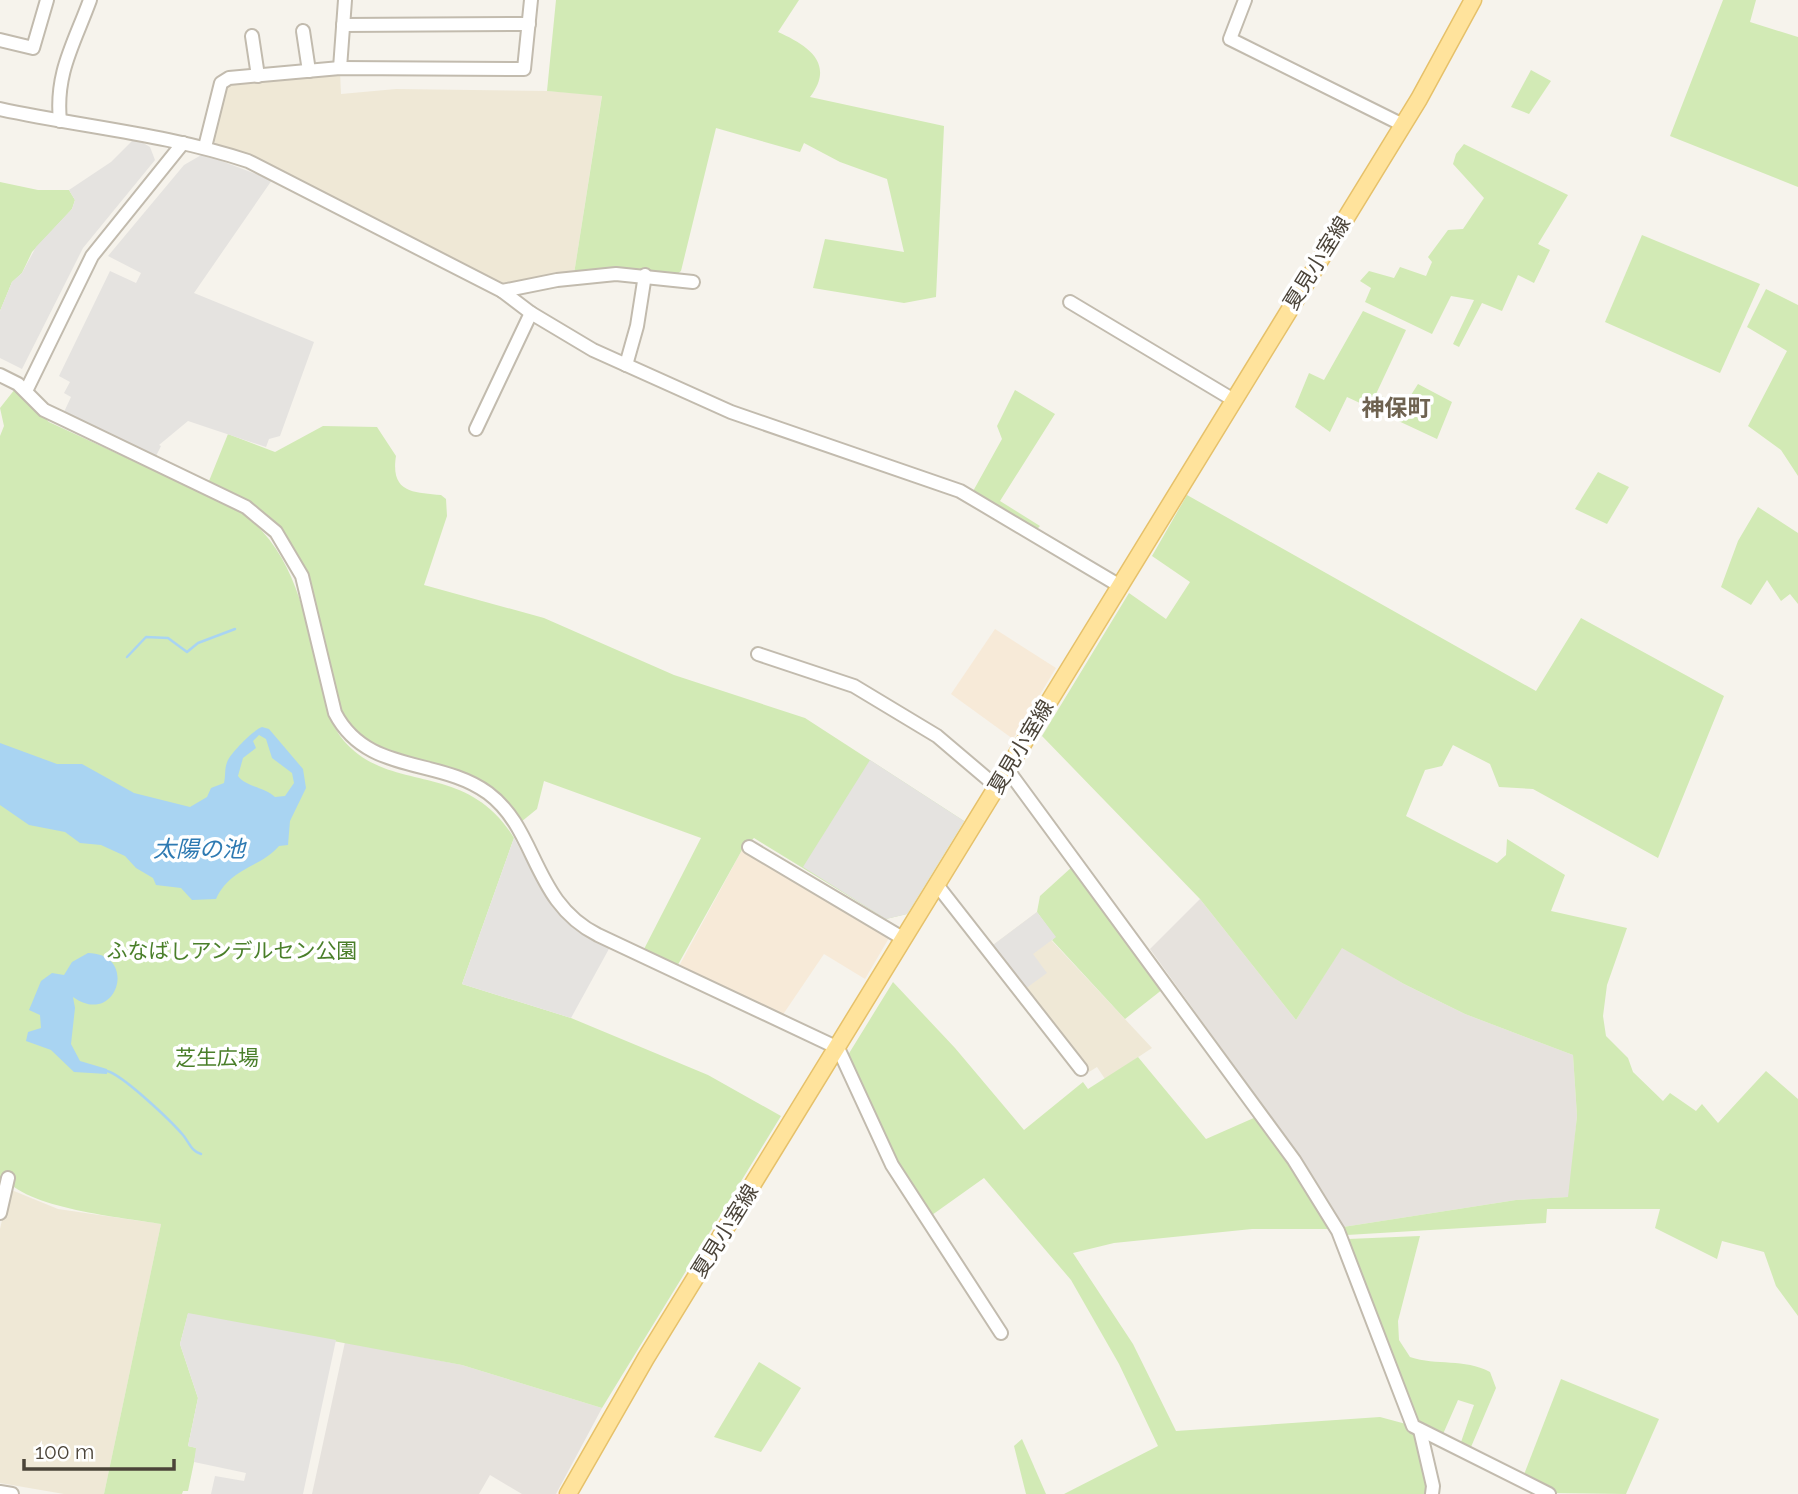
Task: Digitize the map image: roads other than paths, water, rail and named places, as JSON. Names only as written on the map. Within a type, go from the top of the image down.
[{"type":"main road","name":"夏見小室線","points":[[568,1494],[646,1359],[1232,399],[1403,125],[1473,0]]},
{"type":"street","points":[[0,40],[33,48],[47,0]]},
{"type":"street","points":[[60,121],[58,95],[65,59],[90,0]]},
{"type":"street","points":[[340,68],[345,0]]},
{"type":"street","points":[[205,147],[221,83],[229,78],[340,68],[524,69],[531,0]]},
{"type":"street","points":[[1245,0],[1230,39],[1403,125]]},
{"type":"street","points":[[343,25],[528,24]]},
{"type":"street","points":[[303,32],[309,71]]},
{"type":"street","points":[[252,36],[258,76]]},
{"type":"street","points":[[0,109],[60,121],[122,129],[205,147],[248,161],[502,291],[531,313],[593,350],[731,412],[960,491],[1120,586]]},
{"type":"street","points":[[26,391],[92,256],[183,143]]},
{"type":"street","points":[[502,291],[557,280],[616,274],[693,282]]},
{"type":"street","points":[[626,365],[637,326],[645,275]]},
{"type":"street","points":[[1070,302],[1232,399]]},
{"type":"street","points":[[476,429],[531,313]]},
{"type":"street","points":[[0,375],[26,391],[52,414],[237,501],[270,526],[292,556],[302,576],[335,713],[343,726],[373,753],[466,782],[486,792],[510,817],[547,888],[572,917],[593,933],[838,1048],[892,1165],[1001,1333]]},
{"type":"street","points":[[758,654],[854,686],[937,736],[997,787]]},
{"type":"street","points":[[1007,769],[1294,1160],[1338,1231],[1413,1426],[1549,1494]]},
{"type":"street","points":[[749,847],[904,939]]},
{"type":"street","points":[[936,885],[1081,1069]]},
{"type":"street","points":[[0,1213],[8,1178]]},
{"type":"street","points":[[1420,1430],[1433,1486],[1432,1494]]},
{"type":"street","points":[[0,1492],[12,1494]]},
{"type":"water","name":"太陽の池","points":[[258,729],[269,729],[303,769],[306,788],[290,821],[288,845],[279,846],[230,880],[216,899],[192,900],[181,888],[156,885],[153,878],[136,868],[125,856],[101,845],[80,843],[65,832],[29,825],[0,805],[0,743],[57,764],[82,764],[134,793],[190,807],[207,797],[211,788],[224,783],[230,756]],"holes":[[[259,735],[266,739],[272,758],[292,773],[294,783],[285,796],[275,797],[246,783],[238,776],[243,758],[256,748],[253,741]]]},
{"type":"water","points":[[88,953],[104,956],[114,965],[116,987],[110,997],[101,1003],[88,1004],[73,997],[75,1008],[71,1044],[80,1061],[107,1069],[107,1074],[74,1072],[51,1050],[26,1041],[28,1032],[41,1028],[40,1015],[29,1010],[41,981],[52,973],[64,975],[72,962]]},
{"type":"waterway","points":[[127,657],[146,637],[168,638],[187,652],[198,643],[235,629]]},
{"type":"waterway","points":[[107,1071],[146,1099],[177,1128],[192,1149],[201,1154]]},
{"type":"district","name":"神保町","points":[[1396,408]]},
{"type":"park label","name":"ふなばしアンデルセン公園","points":[[232,951]]},
{"type":"park label","name":"芝生広場","points":[[217,1058]]}]
